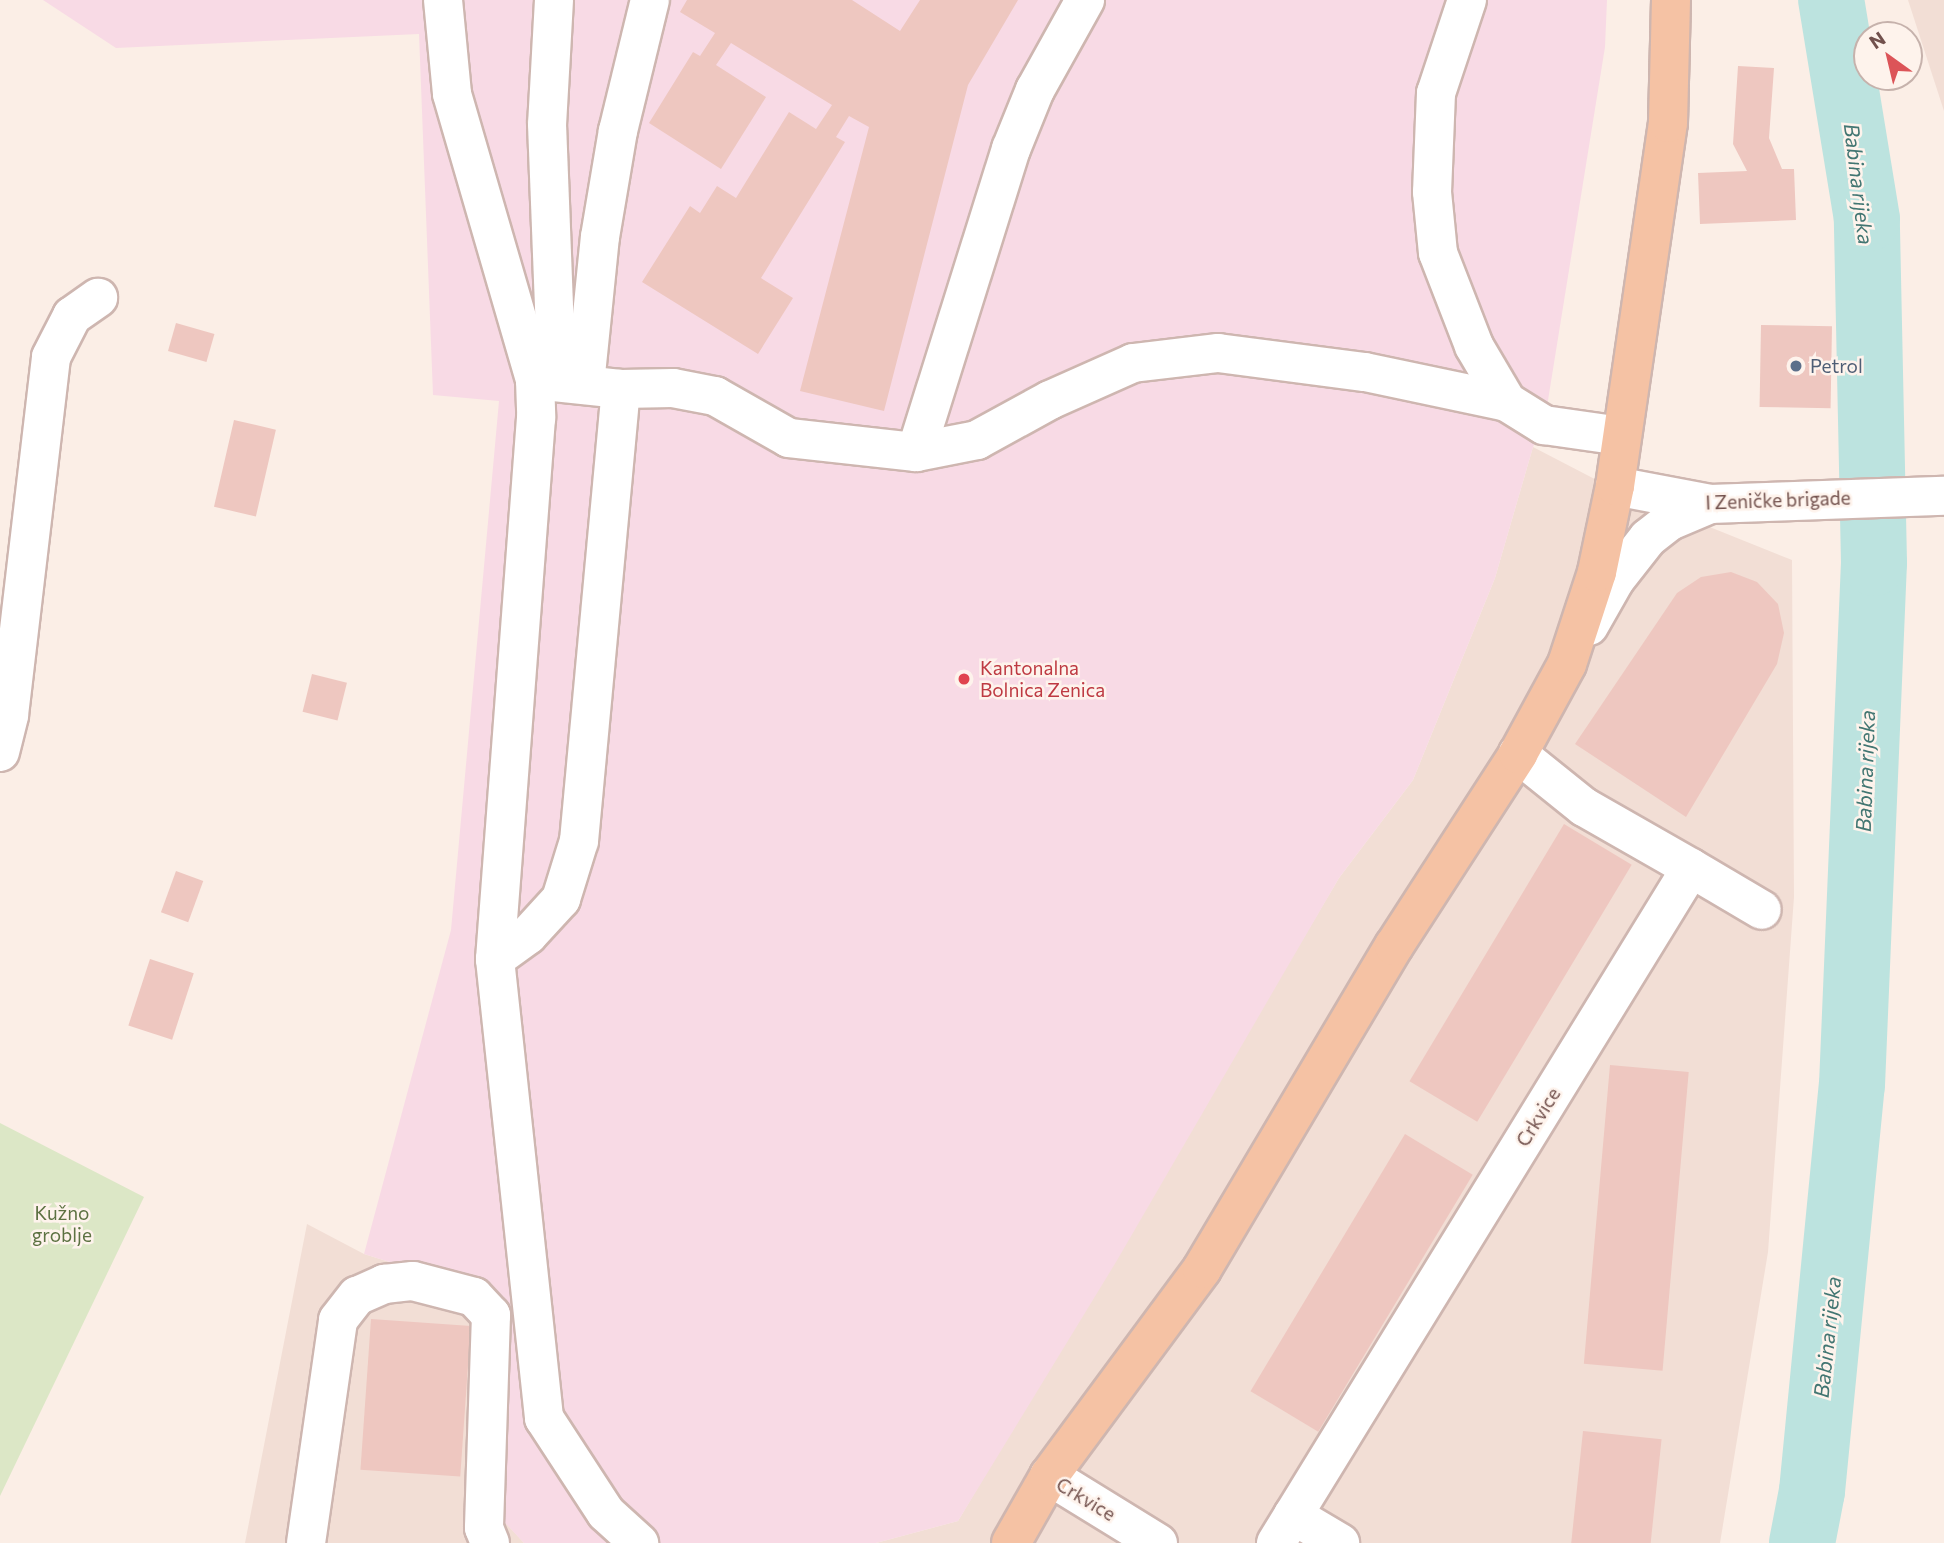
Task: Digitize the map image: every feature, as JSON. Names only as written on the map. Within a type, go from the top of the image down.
[{"type":"main road","points":[[1011,1543],[1049,1476],[1202,1269],[1394,946],[1518,754],[1567,664],[1597,572],[1615,486],[1668,123],[1671,0]]},
{"type":"street","points":[[443,0],[453,94],[575,384]]},
{"type":"street","points":[[495,960],[528,936],[561,899],[579,841],[575,384],[547,124],[554,0]]},
{"type":"street","points":[[639,1543],[606,1513],[544,1418],[495,960],[536,418],[575,384],[615,144],[650,0]]},
{"type":"street","points":[[916,452],[1010,149],[1035,90],[1085,0]]},
{"type":"street","points":[[1467,0],[1436,93],[1432,192],[1438,253],[1474,346],[1507,402]]},
{"type":"street","points":[[0,752],[9,715],[51,357],[72,316],[98,298]]},
{"type":"street","points":[[575,384],[673,388],[715,396],[789,438],[916,452],[977,440],[1050,400],[1133,363],[1218,352],[1365,372],[1507,402],[1544,425],[1621,436]]},
{"type":"street","name":"I Zeničke brigade","points":[[1615,486],[1710,504],[1944,496]]},
{"type":"street","points":[[1567,664],[1615,580],[1648,538],[1670,521],[1710,504]]},
{"type":"street","points":[[1518,754],[1584,807],[1762,910]]},
{"type":"street","name":"Crkvice","points":[[1284,1529],[1691,868]]},
{"type":"street","points":[[306,1543],[338,1320],[357,1296],[384,1284],[413,1282],[446,1286],[474,1297],[491,1315],[484,1528],[490,1543]]},
{"type":"street","name":"Crkvice","points":[[1049,1476],[1158,1543]]},
{"type":"street","points":[[1284,1529],[1340,1543]]},
{"type":"shaded area","name":"Kantonalna Bolnica Zenica","points":[[43,0],[1607,0],[1605,47],[1544,425],[1533,447],[1495,578],[1413,780],[1339,878],[1116,1262],[958,1521],[876,1543],[524,1543],[492,1509],[492,1294],[364,1254],[451,930],[499,401],[433,395],[419,34],[116,48]]},
{"type":"shaded area","points":[[1908,0],[1944,0],[1944,111],[1923,46],[1923,21],[1915,21]]},
{"type":"shaded area","points":[[1533,447],[1610,487],[1792,560],[1794,897],[1768,1252],[1720,1543],[876,1543],[958,1521],[1339,878],[1413,780],[1495,578]]},
{"type":"shaded area","points":[[307,1224],[364,1254],[492,1294],[492,1508],[524,1543],[245,1543]]},
{"type":"green space","name":"Kužno groblje","points":[[0,1123],[144,1197],[0,1496]]},
{"type":"building","points":[[687,0],[852,0],[900,31],[920,0],[1018,0],[968,85],[884,411],[800,391],[869,127],[849,116],[836,137],[845,142],[761,278],[793,298],[758,354],[642,282],[690,206],[700,213],[717,186],[736,198],[789,112],[816,129],[832,105],[731,43],[716,65],[766,97],[721,169],[649,123],[693,52],[700,56],[715,33],[680,12]]},
{"type":"building","points":[[1738,66],[1774,68],[1769,138],[1782,169],[1794,169],[1796,220],[1700,224],[1698,173],[1747,171],[1733,144]]},
{"type":"building","points":[[176,323],[214,334],[206,362],[168,351]]},
{"type":"building","name":"Petrol","points":[[1761,325],[1832,326],[1831,408],[1760,407]]},
{"type":"building","points":[[234,420],[276,430],[256,516],[214,507]]},
{"type":"building","points":[[1731,572],[1757,582],[1778,604],[1784,633],[1777,664],[1686,817],[1575,744],[1677,593],[1701,577]]},
{"type":"building","points":[[312,674],[347,683],[337,721],[303,712]]},
{"type":"building","points":[[1564,824],[1632,865],[1477,1122],[1409,1081]]},
{"type":"building","points":[[176,871],[203,881],[188,922],[161,912]]},
{"type":"building","points":[[150,959],[194,973],[172,1040],[128,1026]]},
{"type":"building","points":[[1610,1065],[1689,1072],[1663,1371],[1584,1364]]},
{"type":"building","points":[[1405,1134],[1473,1175],[1318,1432],[1250,1391]]},
{"type":"building","points":[[371,1319],[471,1326],[460,1477],[360,1470]]},
{"type":"building","points":[[1583,1431],[1662,1439],[1651,1543],[1571,1543]]},
{"type":"waterway","name":"Babina rijeka","points":[[1802,1543],[1812,1491],[1852,1085],[1874,563],[1867,219],[1831,0]]},
{"type":"place","name":"Petrol","points":[[1796,366]]},
{"type":"place","name":"Kantonalna Bolnica Zenica","points":[[964,679]]}]
